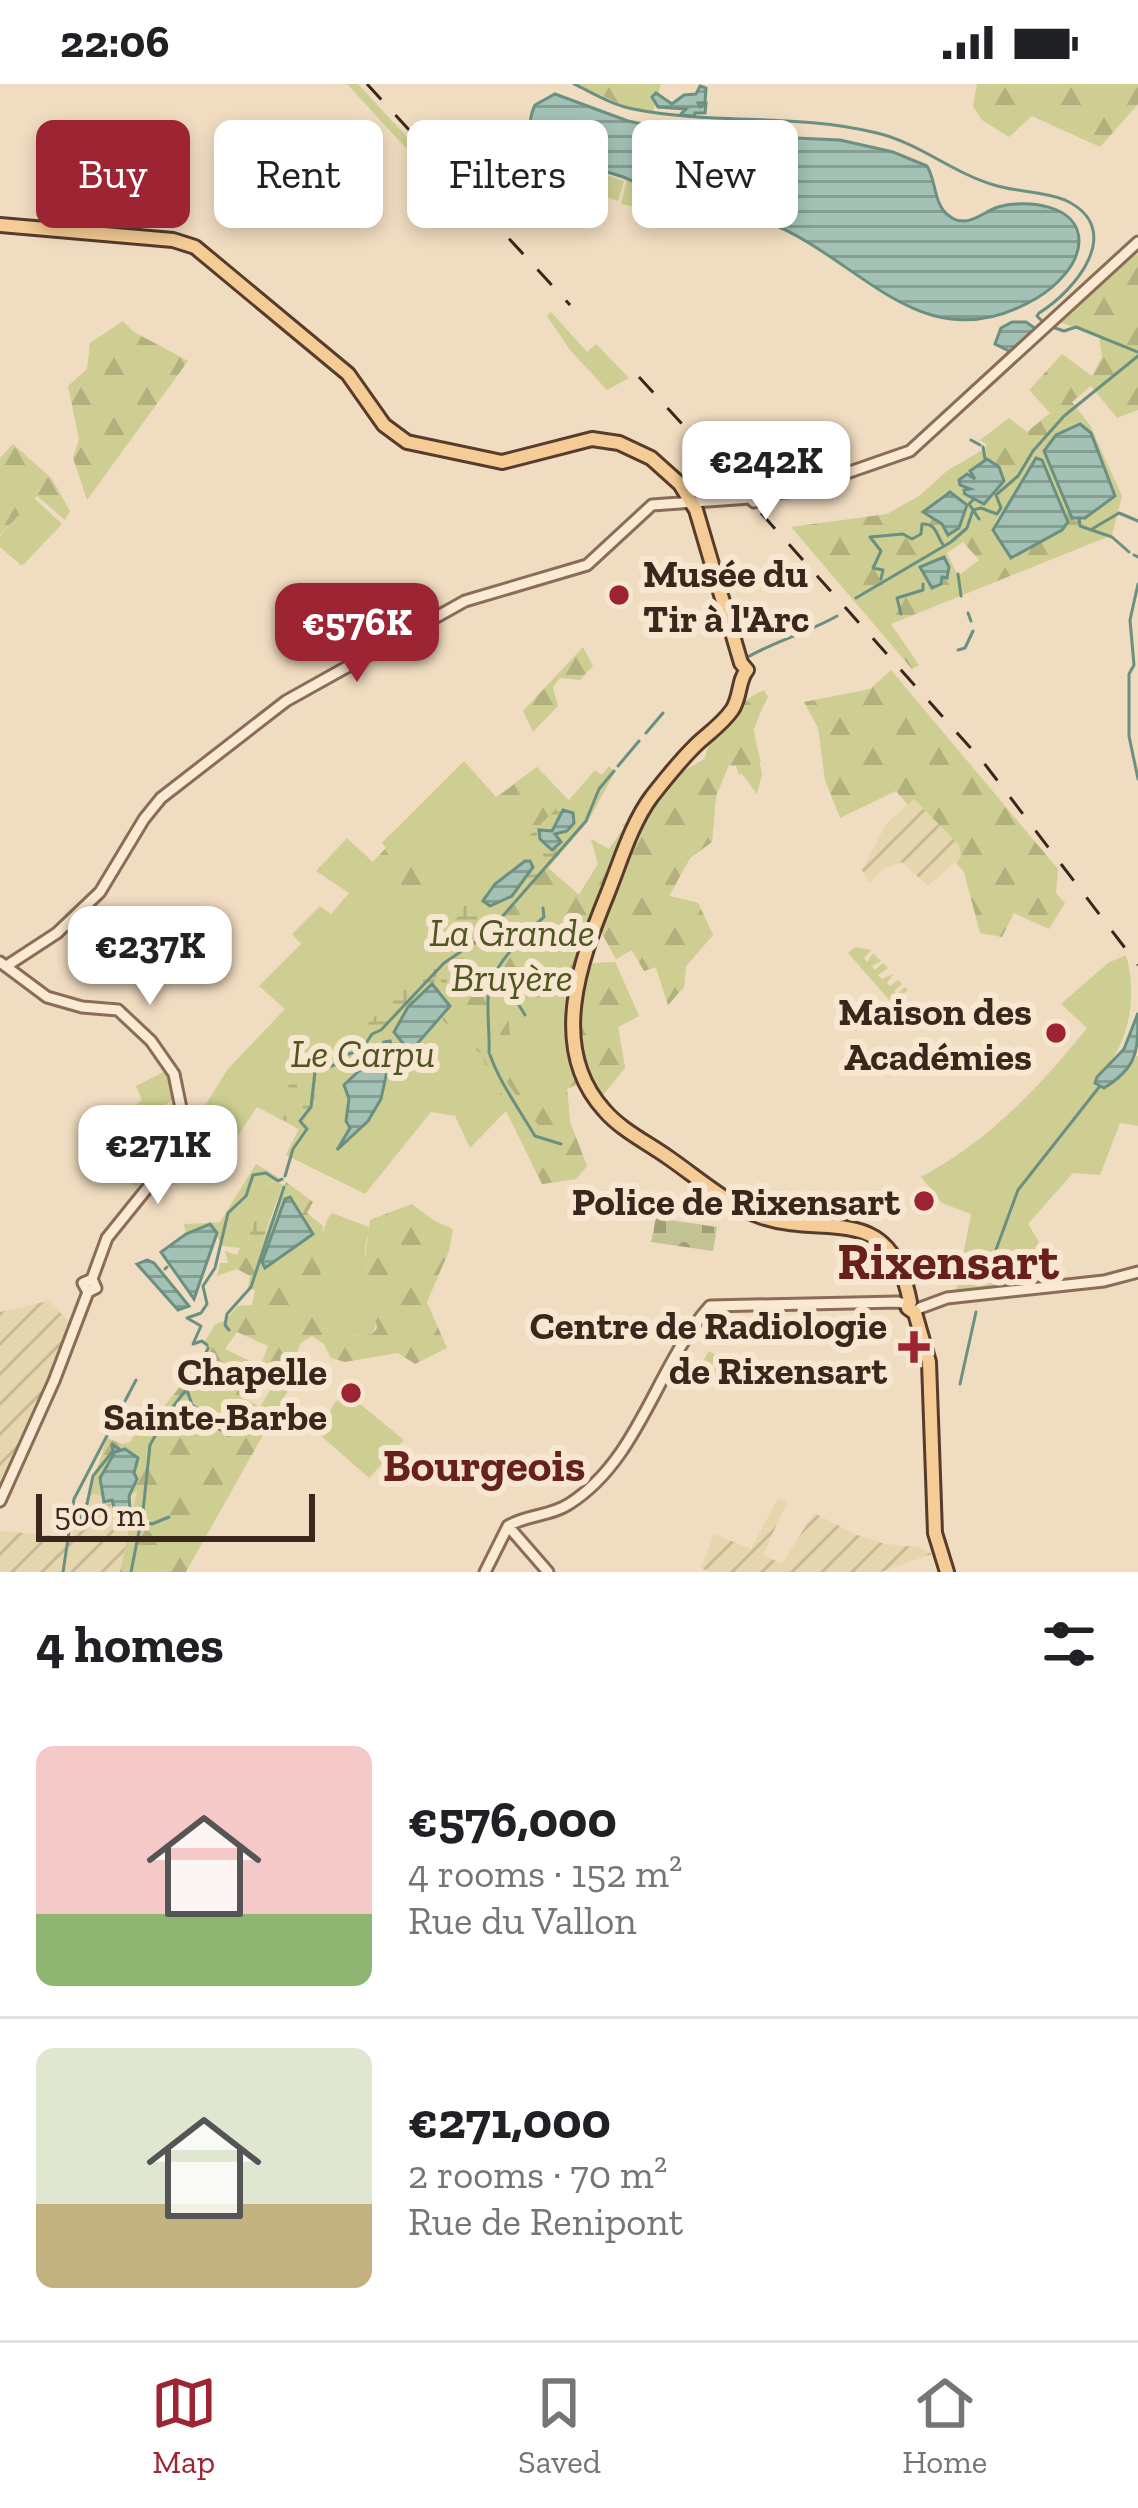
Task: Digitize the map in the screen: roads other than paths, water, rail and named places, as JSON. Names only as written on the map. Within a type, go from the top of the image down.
[{"type":"main road","points":[[0,226],[184,242],[213,260],[348,374],[383,425],[400,439],[491,462],[521,459],[580,440],[619,443],[661,466],[693,503],[741,669],[736,703],[656,791],[640,817],[578,968],[575,1040],[585,1081],[616,1121],[745,1209],[775,1220],[836,1223],[867,1234],[894,1260],[929,1362],[935,1533],[947,1572]]},
{"type":"street","points":[[0,1501],[88,1292],[96,1288],[92,1279],[107,1238],[161,1171],[184,1124],[171,1066],[118,1010],[75,1005],[42,994],[4,964],[44,944],[82,910],[105,885],[152,808],[249,727],[430,617],[479,595],[588,564],[652,505],[755,496],[814,485],[910,452],[1138,242]]},
{"type":"street","points":[[485,1572],[508,1526],[570,1504],[615,1461],[662,1375],[710,1306],[910,1304],[1103,1281],[1138,1272]]},
{"type":"street","points":[[508,1526],[548,1572]]},
{"type":"waterway","points":[[574,84],[610,102],[663,114],[817,123],[877,133],[979,180],[1065,200],[1083,212],[1094,243],[1079,275],[1037,316],[1044,323]]},
{"type":"waterway","points":[[1052,327],[1064,331],[1076,327],[1138,352]]},
{"type":"waterway","points":[[856,598],[951,542],[967,528],[973,510],[997,514],[1001,508],[996,495],[1018,476],[1064,416],[1138,356]]},
{"type":"waterway","points":[[971,440],[980,445]]},
{"type":"waterway","points":[[983,447],[985,459]]},
{"type":"waterway","points":[[974,499],[969,504],[979,519]]},
{"type":"waterway","points":[[1092,529],[1119,513],[1138,521]]},
{"type":"waterway","points":[[1079,518],[1080,526],[1112,537],[1129,552]]},
{"type":"waterway","points":[[881,579],[883,570],[873,568],[881,551],[870,537],[903,534],[912,539],[927,524],[944,546]]},
{"type":"waterway","points":[[1134,555],[1138,557]]},
{"type":"waterway","points":[[958,574],[961,596]]},
{"type":"waterway","points":[[901,614],[897,598],[923,590],[923,584]]},
{"type":"waterway","points":[[1138,584],[1130,620],[1134,665],[1129,674],[1129,736],[1138,779]]},
{"type":"waterway","points":[[968,613],[971,621]]},
{"type":"waterway","points":[[746,658],[837,616]]},
{"type":"waterway","points":[[958,650],[965,648],[973,631]]},
{"type":"waterway","points":[[646,733],[663,713]]},
{"type":"waterway","points":[[618,766],[639,741]]},
{"type":"waterway","points":[[285,1176],[293,1149],[307,1129],[300,1121],[311,1107],[315,1072],[361,1051],[372,1034],[444,963],[487,934],[586,821],[599,789],[614,771]]},
{"type":"waterway","name":"Le Carpu","points":[[489,1053],[489,987],[504,959],[544,917],[543,908]]},
{"type":"waterway","points":[[492,986],[512,994],[525,1015]]},
{"type":"waterway","name":"Le Carpu","points":[[490,1055],[535,1136],[561,1144]]},
{"type":"waterway","points":[[987,1274],[1018,1190],[1100,1086]]},
{"type":"waterway","points":[[207,1345],[202,1341],[193,1344],[201,1326],[187,1318],[201,1313],[207,1304],[203,1286],[215,1268],[228,1213],[246,1196],[253,1175],[266,1173],[282,1179]]},
{"type":"waterway","points":[[229,1330],[227,1314],[251,1287],[284,1187]]},
{"type":"waterway","points":[[960,1384],[976,1312]]},
{"type":"waterway","points":[[172,1408],[195,1378],[208,1348]]},
{"type":"waterway","points":[[63,1572],[74,1499],[136,1380]]},
{"type":"waterway","points":[[187,1390],[192,1405],[214,1419],[226,1434]]},
{"type":"waterway","points":[[131,1572],[150,1445],[169,1411]]},
{"type":"waterway","points":[[228,1435],[235,1434]]},
{"type":"waterway","points":[[82,1527],[80,1509],[87,1504],[93,1476],[113,1451],[112,1444],[120,1450]]},
{"type":"waterway","points":[[143,1521],[152,1524],[169,1517]]},
{"type":"railway","points":[[367,84],[570,305]]},
{"type":"railway","points":[[639,377],[718,463]]},
{"type":"railway","points":[[761,513],[984,763],[1138,965]]},
{"type":"place","name":"Musée du Tir à l'Arc","points":[[619,595]]},
{"type":"place","name":"Maison des Académies","points":[[1056,1033]]},
{"type":"place","name":"Police de Rixensart","points":[[924,1201]]},
{"type":"place","name":"Centre de Radiologie de Rixensart","points":[[914,1347]]},
{"type":"place","name":"Chapelle Sainte-Barbe","points":[[351,1393]]},
{"type":"district","name":"Rixensart","points":[[948,1261]]},
{"type":"district","name":"Bourgeois","points":[[484,1466]]},
{"type":"park label","name":"La Grande Bruyère","points":[[512,954]]}]
